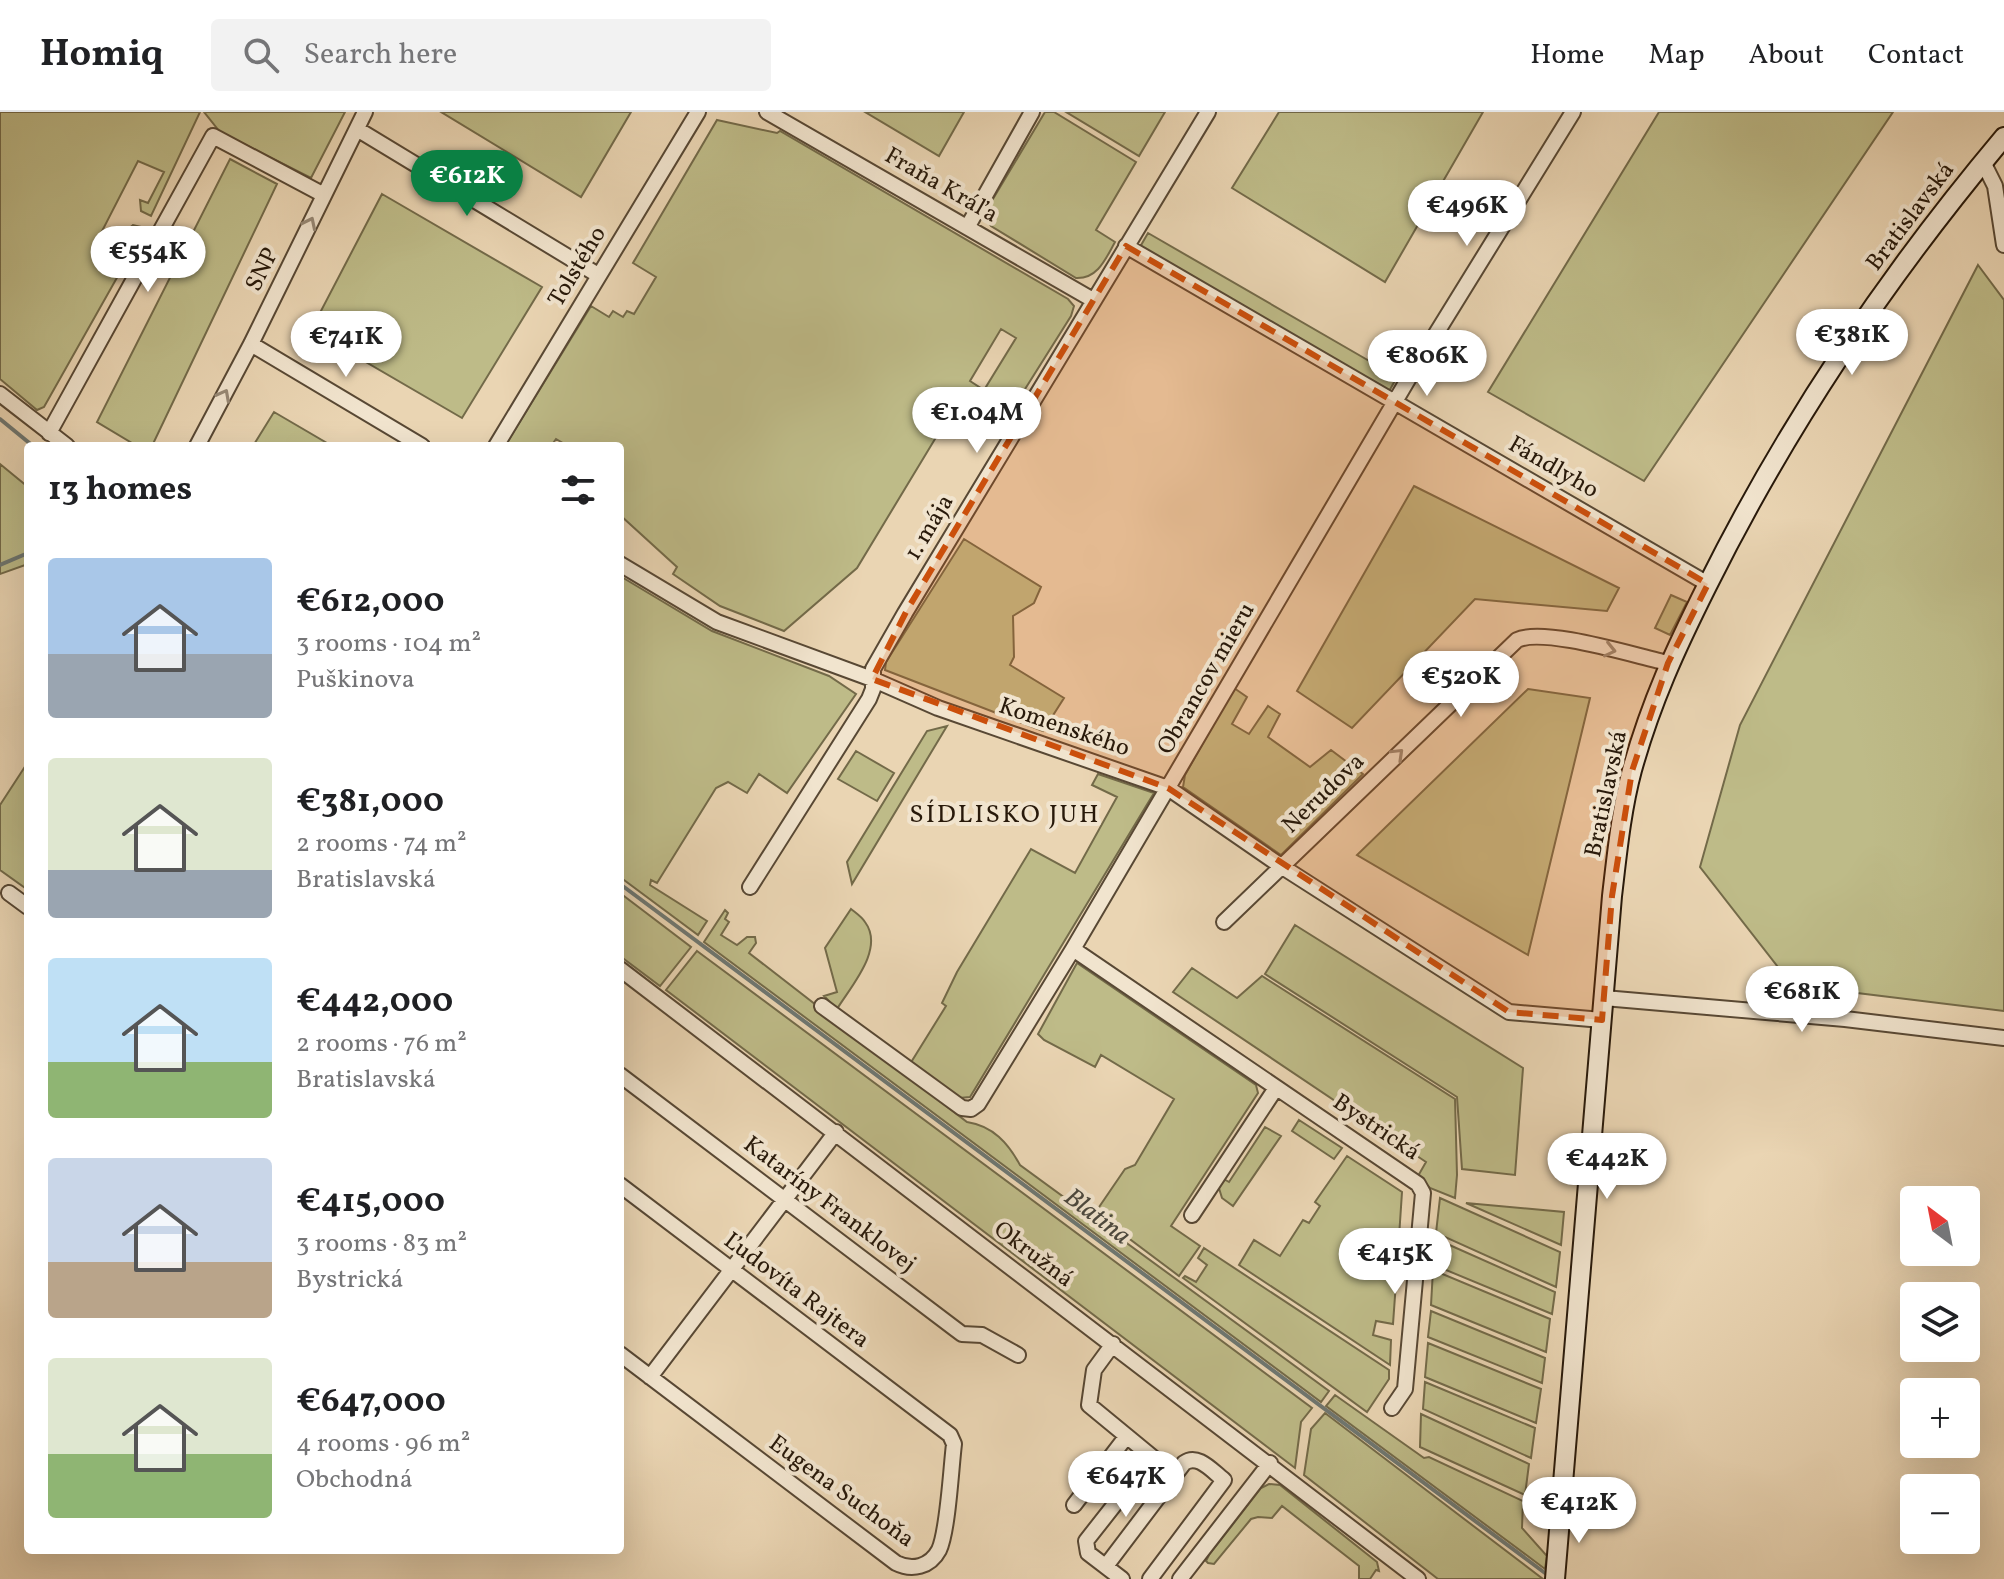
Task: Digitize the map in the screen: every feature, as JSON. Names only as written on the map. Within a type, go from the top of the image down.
[{"type":"main road","name":"Bratislavská","points":[[1556,1571],[1612,896],[1621,818],[1636,757],[1668,663],[1755,492],[1796,423],[1906,260],[2004,137]]},
{"type":"street","name":"SNP","points":[[199,442],[365,112]]},
{"type":"street","name":"Tolstého","points":[[498,442],[698,112]]},
{"type":"street","name":"Fraňa Kráľa","points":[[767,112],[1093,300]]},
{"type":"street","points":[[968,226],[1032,112]]},
{"type":"street","name":"1. mája","points":[[750,887],[869,699],[873,669],[907,610],[1208,112]]},
{"type":"street","name":"Obrancov mieru","points":[[822,1006],[962,1108],[971,1109],[978,1104],[1073,949],[1395,403],[1573,112]]},
{"type":"street","points":[[357,129],[598,275]]},
{"type":"street","points":[[49,433],[213,136],[324,195]]},
{"type":"street","points":[[1983,162],[1995,186],[2004,245]]},
{"type":"street","name":"Fándlyho","points":[[1126,246],[1708,584]]},
{"type":"street","points":[[251,344],[415,442]]},
{"type":"street","points":[[0,394],[61,442]]},
{"type":"street","name":"Komenského","points":[[624,566],[717,622],[872,679],[938,708],[1168,788],[1281,866],[1509,1012],[1602,1020]]},
{"type":"street","name":"Nerudova","points":[[1224,922],[1517,640],[1530,636],[1552,637],[1668,663]]},
{"type":"street","points":[[9,893],[24,904]]},
{"type":"street","name":"Bystrická","points":[[1073,949],[1411,1177],[1423,1193],[1405,1389],[1392,1408]]},
{"type":"street","name":"Okružná","points":[[624,972],[1418,1579]]},
{"type":"street","points":[[1604,998],[1845,1019],[2004,1038]]},
{"type":"street","name":"Kataríny Franklovej","points":[[624,1078],[962,1334],[982,1335],[1018,1355]]},
{"type":"street","points":[[1192,1215],[1276,1088]]},
{"type":"street","points":[[650,1377],[836,1132]]},
{"type":"street","name":"Ľudovíta Rajtera","points":[[624,1188],[946,1432]]},
{"type":"street","points":[[1113,1344],[1094,1370],[1088,1402],[1094,1411],[1174,1475]]},
{"type":"street","name":"Eugena Suchoňa","points":[[624,1357],[905,1567],[915,1568],[928,1561],[935,1556],[942,1541],[954,1444],[946,1432]]},
{"type":"street","points":[[1074,1505],[1126,1437]]},
{"type":"street","points":[[1122,1579],[1088,1553],[1085,1544],[1152,1457]]},
{"type":"street","points":[[1106,1566],[1174,1475],[1187,1460],[1194,1458],[1224,1480],[1150,1579]]},
{"type":"street","points":[[1180,1579],[1270,1463]]},
{"type":"street","points":[[1203,1507],[1224,1523]]},
{"type":"highlighted area","points":[[1126,246],[1708,584],[1668,663],[1632,771],[1612,896],[1602,1020],[1509,1012],[1168,788],[872,679],[907,610]]},
{"type":"shaded area","points":[[0,112],[200,112],[151,216],[141,211],[140,200],[148,203],[164,172],[138,161],[101,233],[126,248],[133,234],[127,230],[133,225],[145,228],[44,407],[37,410],[0,379]]},
{"type":"shaded area","points":[[204,112],[345,112],[311,178],[220,132]]},
{"type":"shaded area","points":[[441,112],[631,112],[581,197]]},
{"type":"shaded area","points":[[865,112],[964,112],[939,156]]},
{"type":"shaded area","points":[[1045,112],[1054,112],[1136,162],[1096,230],[1115,242],[1105,261],[1096,271],[1084,277],[1076,278],[991,226],[984,214]]},
{"type":"shaded area","points":[[1066,112],[1165,112],[1139,156]]},
{"type":"shaded area","points":[[1279,112],[1483,112],[1385,282],[1232,188]]},
{"type":"shaded area","points":[[1659,112],[1893,112],[1644,481],[1488,392]]},
{"type":"shaded area","points":[[717,120],[777,133],[780,131],[1068,299],[1074,306],[1071,316],[1008,416],[964,391],[857,568],[784,631],[720,606],[673,574],[677,567],[624,519],[624,442],[561,442],[556,439],[554,442],[507,442],[591,306],[609,317],[613,311],[623,317],[627,311],[634,314],[656,277],[633,263]],"holes":[[[1001,329],[1016,338],[984,390],[970,381]]]},
{"type":"shaded area","points":[[230,159],[277,184],[154,442],[130,442],[97,422]]},
{"type":"shaded area","points":[[382,194],[542,287],[462,418],[311,330]]},
{"type":"shaded area","points":[[1148,233],[1397,377],[1388,393],[1140,247]]},
{"type":"shaded area","points":[[1978,265],[2004,300],[2004,1011],[1792,985],[1700,867],[1740,725]]},
{"type":"shaded area","points":[[274,412],[325,442],[255,442]]},
{"type":"shaded area","points":[[0,464],[24,484],[24,565],[0,574]]},
{"type":"shaded area","points":[[1414,486],[1619,588],[1607,611],[1475,599],[1352,728],[1297,691]]},
{"type":"shaded area","points":[[964,539],[1041,587],[1034,603],[1013,616],[1014,657],[1010,665],[1064,698],[1043,731],[885,670],[886,662]]},
{"type":"shaded area","points":[[624,578],[712,631],[829,676],[856,694],[787,793],[759,774],[747,793],[728,782],[716,788],[657,883],[651,880],[650,885],[707,921],[698,935],[624,880]]},
{"type":"shaded area","points":[[1671,595],[1687,602],[1670,635],[1655,628]]},
{"type":"shaded area","points":[[1234,688],[1247,697],[1232,724],[1249,734],[1268,706],[1280,714],[1268,737],[1310,767],[1331,750],[1363,774],[1281,855],[1183,787],[1185,775]]},
{"type":"shaded area","points":[[1528,689],[1590,698],[1528,955],[1357,855]]},
{"type":"shaded area","points":[[947,726],[852,884],[847,862],[927,731]]},
{"type":"shaded area","points":[[856,751],[894,773],[877,801],[838,779]]},
{"type":"shaded area","points":[[24,768],[24,887],[0,870],[0,805]]},
{"type":"shaded area","points":[[1098,774],[1154,793],[970,1097],[959,1098],[910,1064],[946,1006],[942,1003],[957,972],[1031,849],[1075,873],[1117,797],[1092,785]]},
{"type":"shaded area","points":[[624,896],[691,947],[660,986],[624,959]]},
{"type":"shaded area","points":[[851,909],[865,922],[871,944],[864,967],[837,1009],[824,996],[837,992],[825,948]]},
{"type":"shaded area","points":[[725,910],[728,913],[725,919],[729,922],[721,935],[737,945],[747,937],[755,937],[756,943],[749,953],[967,1122],[985,1127],[999,1137],[1020,1165],[1329,1391],[1321,1402],[704,942]]},
{"type":"shaded area","points":[[1295,925],[1523,1068],[1515,1175],[1462,1169],[1457,1097],[1265,974]]},
{"type":"shaded area","points":[[697,951],[1312,1408],[1301,1422],[1295,1468],[666,990]]},
{"type":"shaded area","points":[[1077,963],[1256,1085],[1258,1093],[1171,1226],[1200,1246],[1179,1276],[1095,1213],[1125,1169],[1135,1165],[1174,1099],[1101,1055],[1095,1067],[1038,1034]]},
{"type":"shaded area","points":[[1192,968],[1237,998],[1262,976],[1455,1099],[1455,1198],[1430,1188],[1418,1176],[1426,1162],[1173,992]]},
{"type":"shaded area","points":[[1299,1120],[1342,1148],[1334,1159],[1292,1131]]},
{"type":"shaded area","points":[[1265,1127],[1281,1136],[1233,1206],[1222,1198],[1218,1185],[1222,1178],[1229,1182]]},
{"type":"shaded area","points":[[1347,1156],[1402,1192],[1398,1252],[1373,1240],[1360,1264],[1396,1282],[1393,1324],[1376,1321],[1373,1335],[1391,1340],[1390,1365],[1239,1265],[1254,1240],[1280,1256],[1303,1220],[1309,1223],[1320,1206],[1315,1202]]},
{"type":"shaded area","points":[[1440,1198],[1560,1252],[1556,1287],[1436,1233]]},
{"type":"shaded area","points":[[1466,1203],[1564,1212],[1561,1245]]},
{"type":"shaded area","points":[[1436,1239],[1555,1292],[1552,1314],[1434,1265]]},
{"type":"shaded area","points":[[1204,1248],[1389,1370],[1389,1379],[1367,1412],[1183,1278],[1185,1276],[1196,1282],[1207,1265],[1198,1258]]},
{"type":"shaded area","points":[[1433,1270],[1550,1319],[1546,1352],[1431,1305]]},
{"type":"shaded area","points":[[1431,1311],[1545,1358],[1542,1383],[1428,1337]]},
{"type":"shaded area","points":[[1428,1343],[1541,1389],[1536,1423],[1425,1377]]},
{"type":"shaded area","points":[[1425,1382],[1535,1428],[1531,1458],[1423,1409]]},
{"type":"shaded area","points":[[1335,1395],[1424,1458],[1429,1457],[1523,1501],[1522,1528],[1547,1556],[1545,1569],[1326,1406]]},
{"type":"shaded area","points":[[1325,1413],[1543,1579],[1438,1579],[1304,1475],[1311,1429]]},
{"type":"shaded area","points":[[1421,1414],[1529,1464],[1525,1495],[1420,1447]]},
{"type":"shaded area","points":[[1269,1484],[1280,1485],[1377,1562],[1379,1571],[1376,1570],[1370,1579],[1359,1579],[1359,1566],[1282,1506],[1272,1518],[1251,1519],[1214,1564],[1208,1563],[1209,1555],[1261,1488]]},
{"type":"waterway","name":"Blatina","points":[[0,419],[28,442]]},
{"type":"waterway","points":[[0,565],[24,555]]},
{"type":"waterway","name":"Blatina","points":[[624,887],[1549,1576]]},
{"type":"district","name":"SÍDLISKO JUH","points":[[1005,815]]}]
